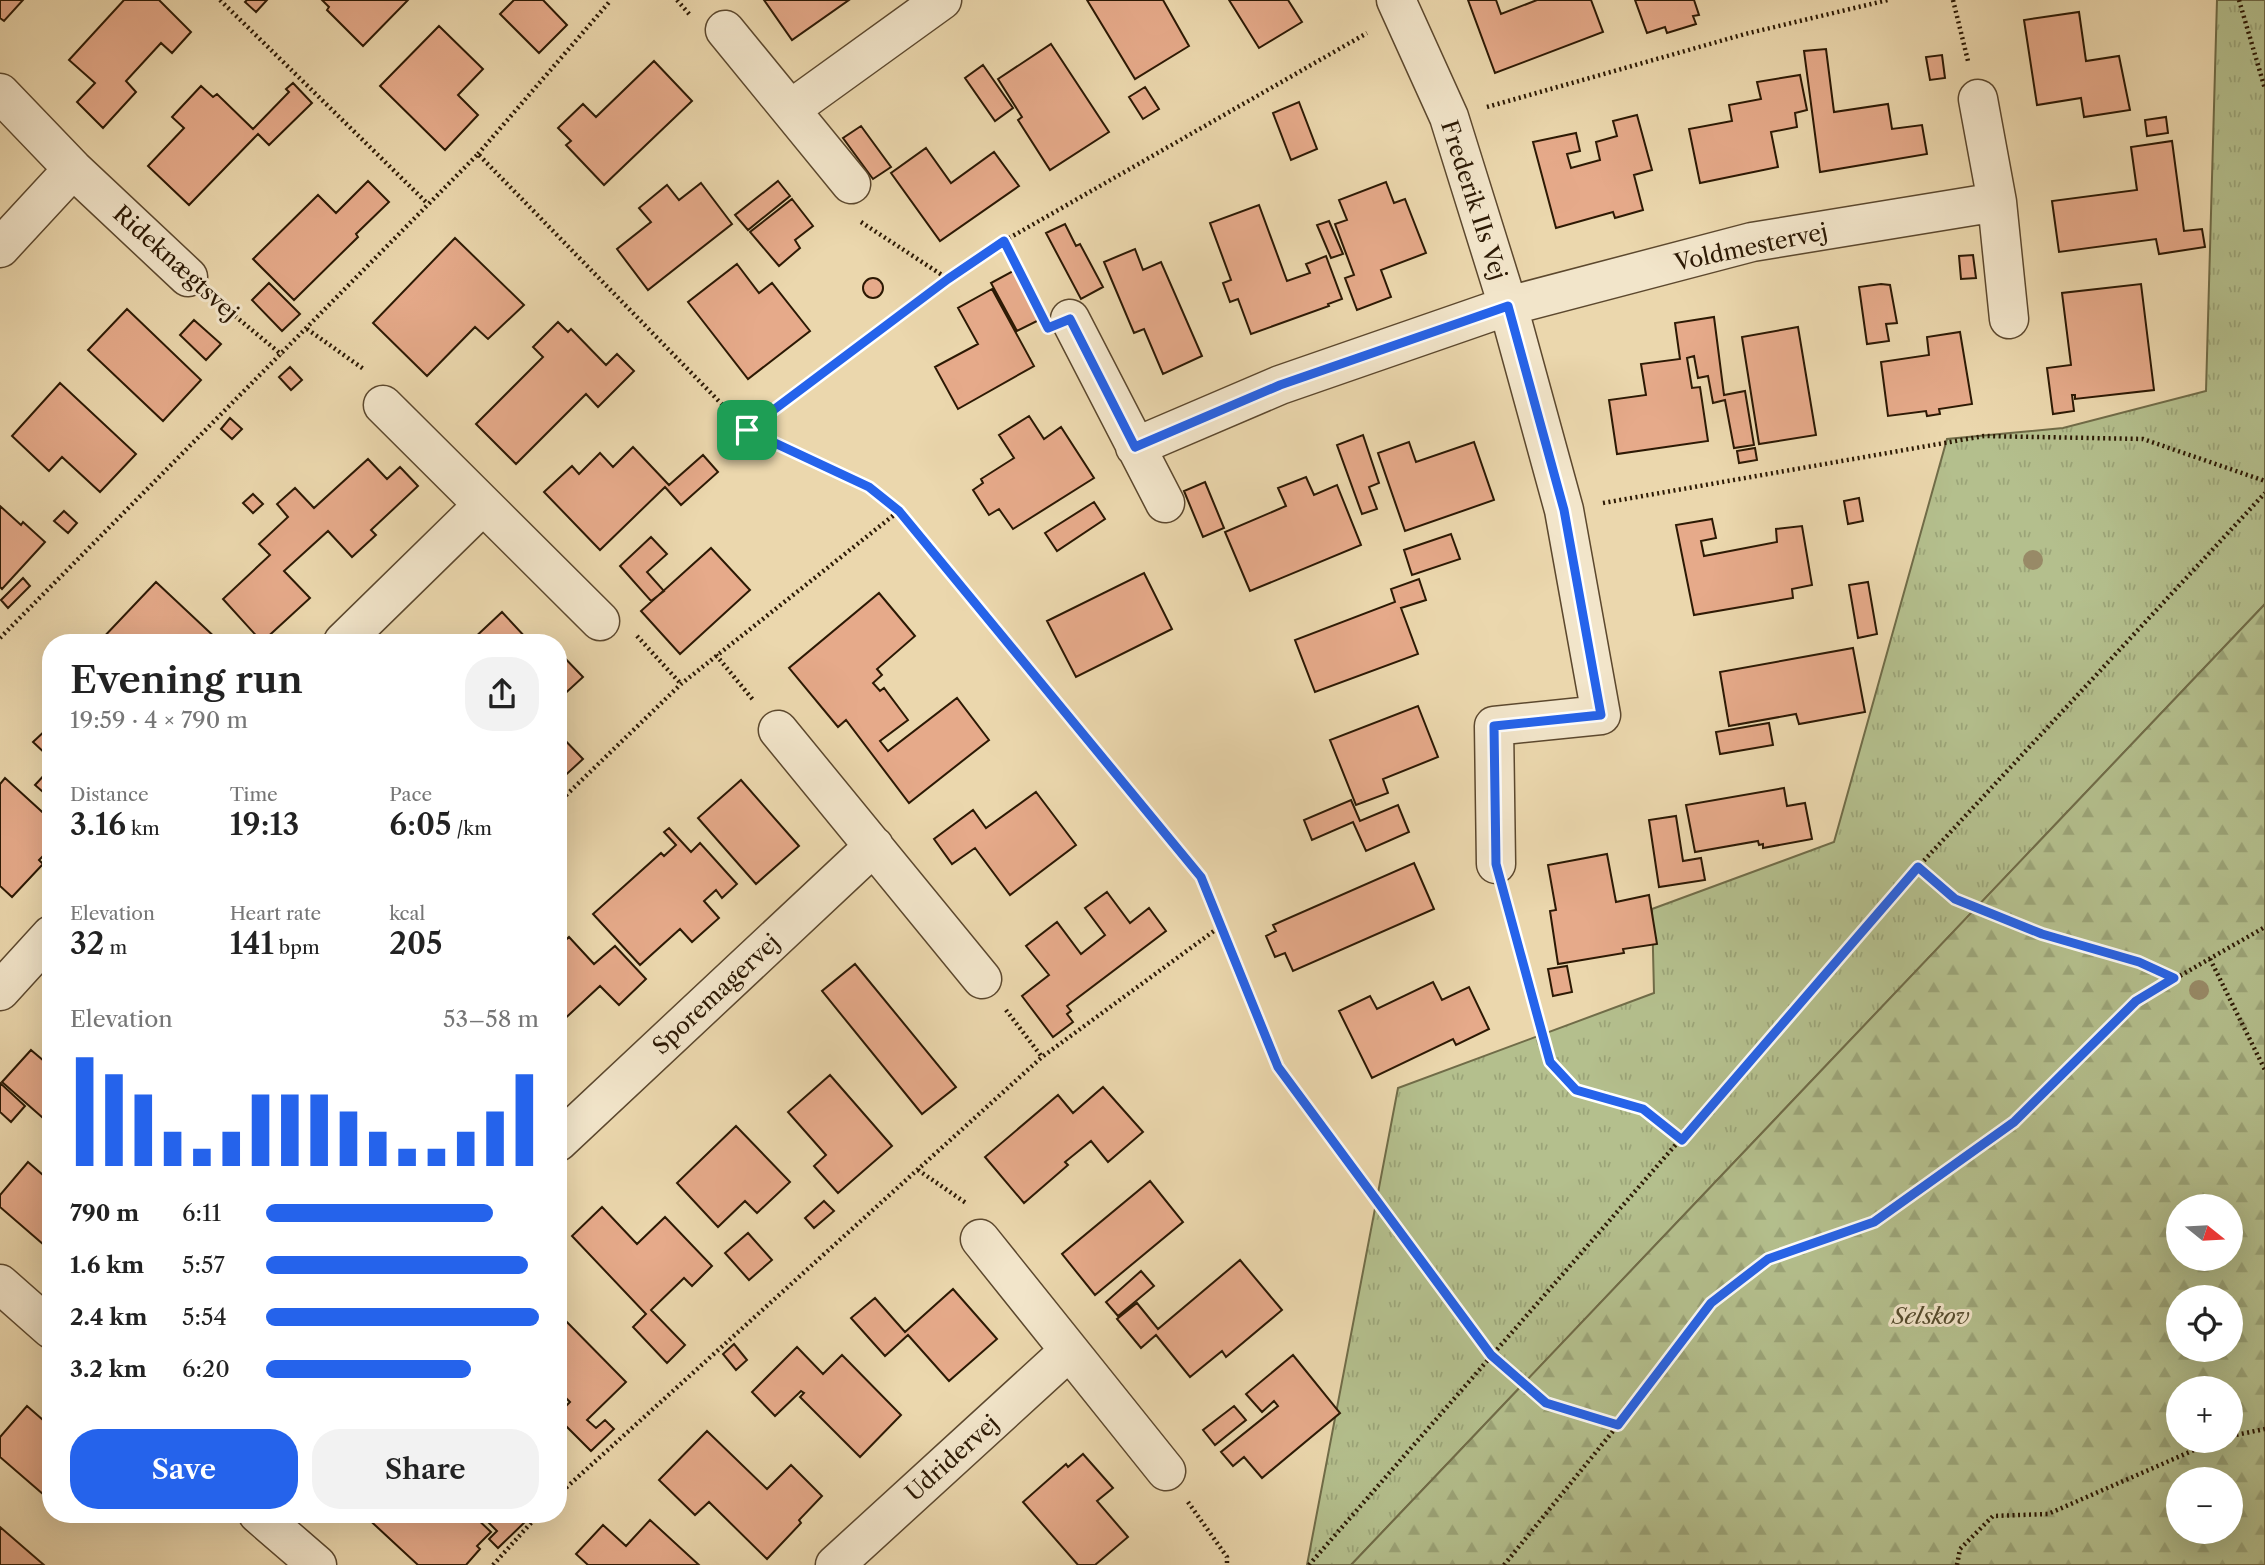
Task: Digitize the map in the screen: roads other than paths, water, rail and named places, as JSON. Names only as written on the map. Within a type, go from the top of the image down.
[{"type":"street","points":[[791,109],[943,0]]},
{"type":"street","name":"Frederik IIs Vej","points":[[1399,6],[1449,117],[1508,306],[1564,510],[1601,715],[1494,726],[1496,864]]},
{"type":"street","points":[[725,30],[852,184]]},
{"type":"street","name":"Rideknægtsvej","points":[[0,93],[72,169],[188,277]]},
{"type":"street","points":[[1979,99],[1997,202],[2009,319]]},
{"type":"street","points":[[0,248],[72,169]]},
{"type":"street","name":"Voldmestervej","points":[[1135,447],[1280,385],[1508,306],[1752,242],[1997,202]]},
{"type":"street","points":[[1070,319],[1165,503]]},
{"type":"street","points":[[383,405],[600,621]]},
{"type":"street","points":[[351,634],[482,506]]},
{"type":"street","points":[[778,730],[982,979]]},
{"type":"street","name":"Sporemagervej","points":[[567,1134],[874,846]]},
{"type":"street","points":[[0,991],[42,945]]},
{"type":"street","points":[[980,1239],[1166,1471]]},
{"type":"street","points":[[0,1284],[42,1321]]},
{"type":"street","name":"Udridervej","points":[[835,1565],[1069,1351]]},
{"type":"street","points":[[268,1523],[317,1565]]},
{"type":"park label","name":"Selskov","points":[[1931,1316]]}]
